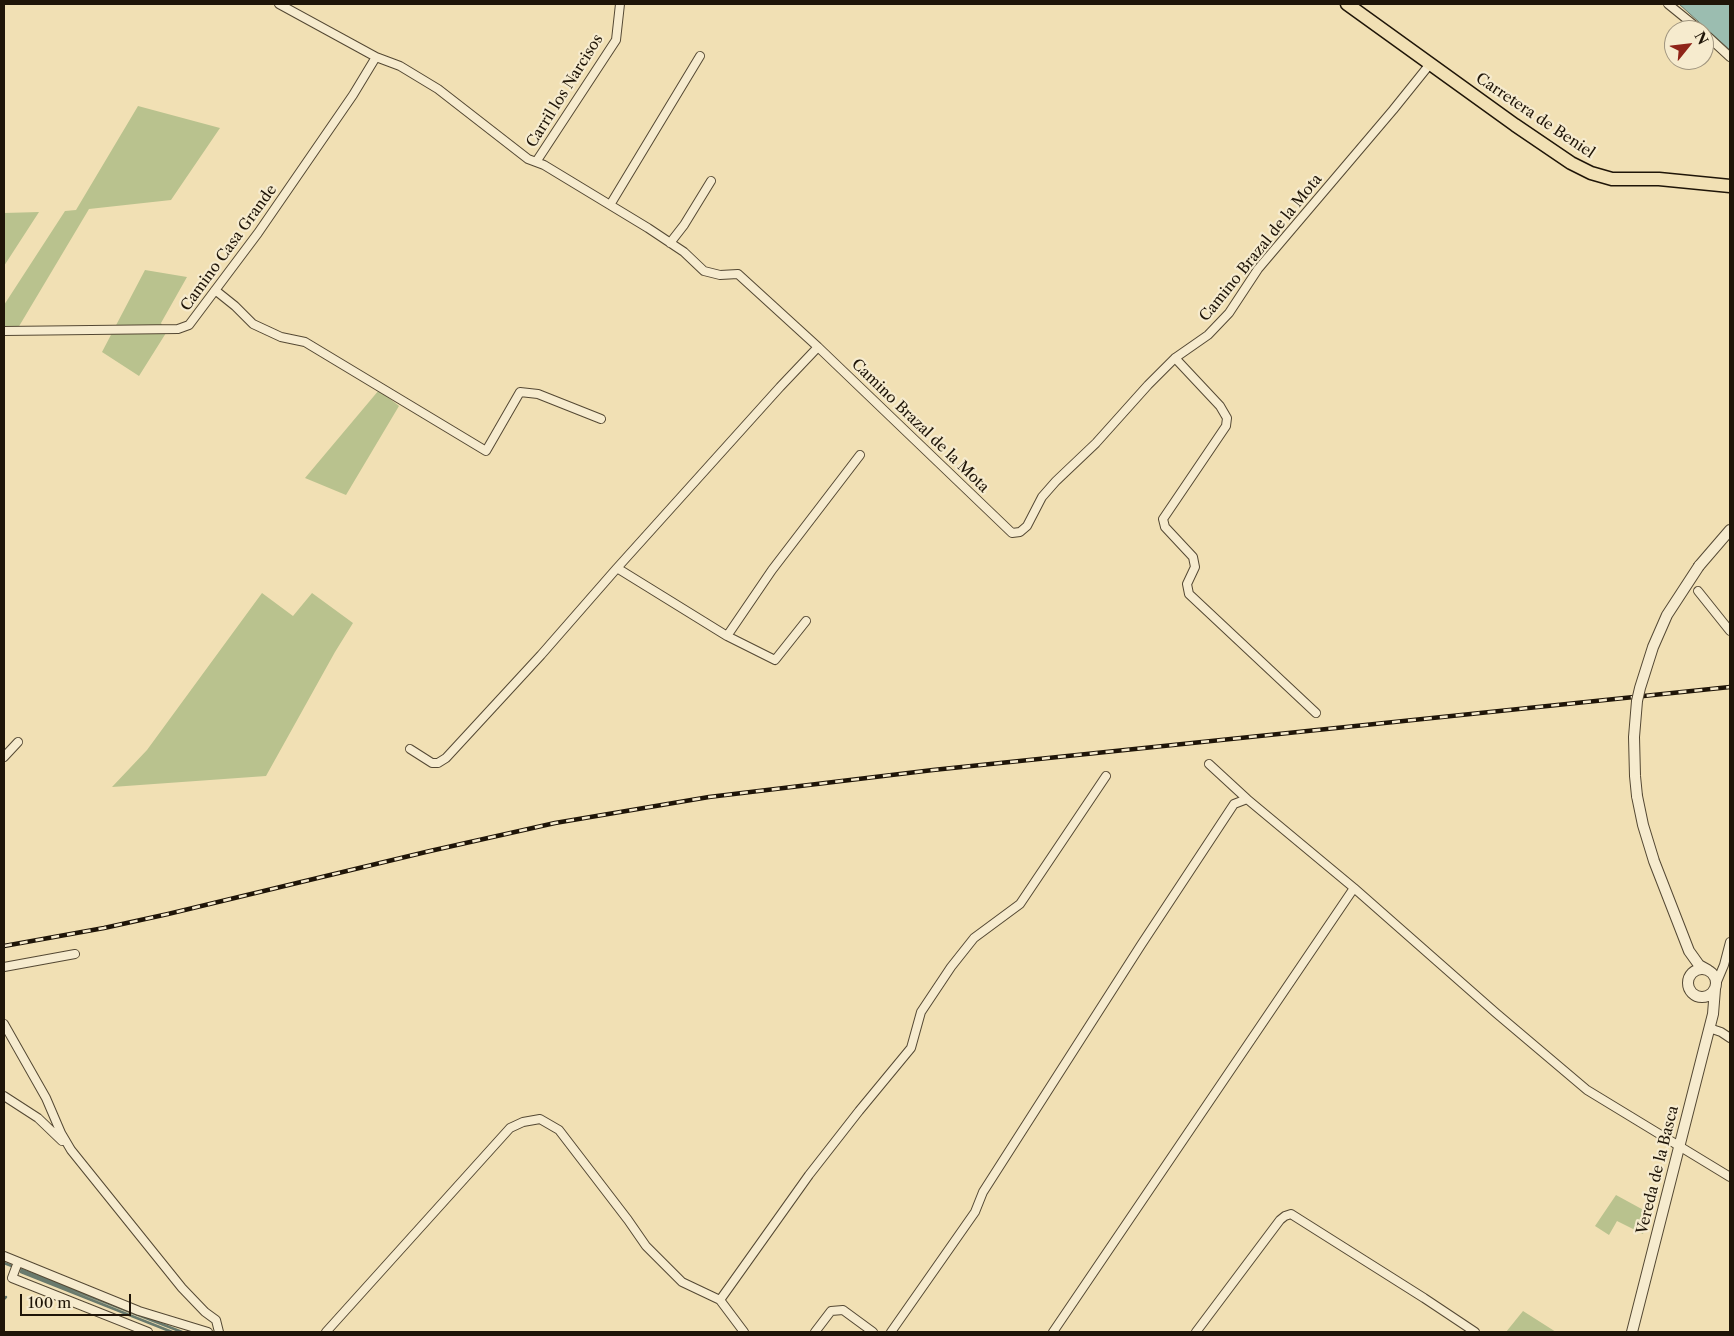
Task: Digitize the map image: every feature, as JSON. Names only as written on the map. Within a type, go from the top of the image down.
[{"type":"main road","name":"Carretera de Beniel","points":[[1347,4],[1547,147],[1591,173],[1612,179],[1659,180],[1730,186]]},
{"type":"street","name":"Camino Brazal de la Mota","points":[[279,4],[376,57],[400,66],[438,89],[528,159],[544,165],[670,243],[684,252],[704,271],[720,275],[738,274],[818,347],[1012,533],[1020,532],[1027,526],[1042,497],[1056,481],[1096,443],[1175,358],[1208,335],[1229,314],[1258,269],[1430,64]]},
{"type":"street","name":"Carril los Narcisos","points":[[536,162],[616,40],[620,4]]},
{"type":"street","points":[[1668,4],[1688,20]]},
{"type":"street","points":[[1714,42],[1730,57]]},
{"type":"street","points":[[610,205],[700,56]]},
{"type":"street","name":"Camino Casa Grande","points":[[4,331],[178,329],[189,325],[258,233],[309,160],[376,57]]},
{"type":"street","points":[[670,243],[684,225],[711,181]]},
{"type":"street","points":[[215,290],[253,324],[282,337],[305,342],[486,451],[520,392],[538,394],[600,419]]},
{"type":"street","points":[[410,749],[432,763],[438,763],[446,758],[818,347]]},
{"type":"street","points":[[1175,358],[1220,406],[1227,418],[1226,426],[1163,518],[1165,527],[1193,557],[1195,567],[1187,584],[1189,594],[1316,713]]},
{"type":"street","points":[[727,636],[772,570],[860,455]]},
{"type":"street","points":[[1713,1014],[1708,1004],[1692,994],[1688,988],[1691,964],[1689,951],[1654,861],[1643,825],[1637,796],[1634,756],[1635,723],[1637,701],[1645,669],[1667,615],[1699,566],[1730,530]]},
{"type":"street","points":[[617,568],[727,636],[775,660],[806,621]]},
{"type":"street","points":[[1698,591],[1730,631]]},
{"type":"street","points":[[4,757],[18,742]]},
{"type":"street","points":[[1209,764],[1247,799],[1354,888],[1587,1090],[1680,1144],[1730,1176]]},
{"type":"street","points":[[720,1300],[809,1174],[911,1048],[921,1012],[952,967],[974,938],[1020,904],[1076,824],[1106,776]]},
{"type":"street","points":[[891,1332],[974,1212],[983,1192],[1003,1160],[1234,804],[1247,799]]},
{"type":"street","points":[[1053,1332],[1354,888]]},
{"type":"street","name":"Vereda de la Basca","points":[[1632,1332],[1713,1014],[1716,986],[1730,942]]},
{"type":"street","points":[[1689,951],[1696,961],[1714,976],[1716,986],[1709,996],[1700,998]]},
{"type":"street","points":[[4,967],[74,954]]},
{"type":"street","points":[[1690,975],[1696,970],[1710,971],[1724,965],[1730,972]]},
{"type":"street","points":[[4,1024],[46,1098],[61,1133],[71,1150]]},
{"type":"street","points":[[1709,1028],[1721,1032],[1730,1038]]},
{"type":"street","points":[[4,1096],[38,1118],[71,1150],[182,1288],[204,1312],[216,1320],[219,1332]]},
{"type":"street","points":[[326,1332],[510,1128],[523,1122],[540,1119],[559,1130],[646,1246],[682,1282],[720,1300],[744,1332]]},
{"type":"street","points":[[1196,1332],[1280,1220],[1291,1214],[1475,1332]]},
{"type":"street","points":[[4,1256],[139,1311],[208,1332]]},
{"type":"street","points":[[18,1262],[12,1278],[148,1332]]},
{"type":"street","points":[[815,1332],[831,1311],[843,1310],[873,1332]]},
{"type":"green space","points":[[138,106],[220,128],[171,200],[89,209],[18,328],[4,327],[4,305],[65,211],[76,210]]},
{"type":"green space","points":[[39,212],[4,266],[4,213]]},
{"type":"green space","points":[[145,270],[187,277],[161,323],[166,333],[139,376],[102,352]]},
{"type":"green space","points":[[379,390],[399,406],[346,495],[305,478]]},
{"type":"green space","points":[[262,593],[293,616],[312,593],[353,623],[266,776],[112,787],[147,750]]},
{"type":"green space","points":[[1616,1195],[1649,1213],[1643,1234],[1617,1221],[1609,1235],[1595,1226]]},
{"type":"green space","points":[[1523,1311],[1556,1332],[1506,1332]]},
{"type":"shaded area","points":[[1679,4],[1730,4],[1730,50],[1714,36],[1714,20],[1697,20]]},
{"type":"waterway","points":[[4,1263],[182,1332]]},
{"type":"waterway","points":[[21,1272],[172,1332]]},
{"type":"railway","points":[[4,946],[168,914],[555,823],[709,797],[933,770],[1730,687]]}]
